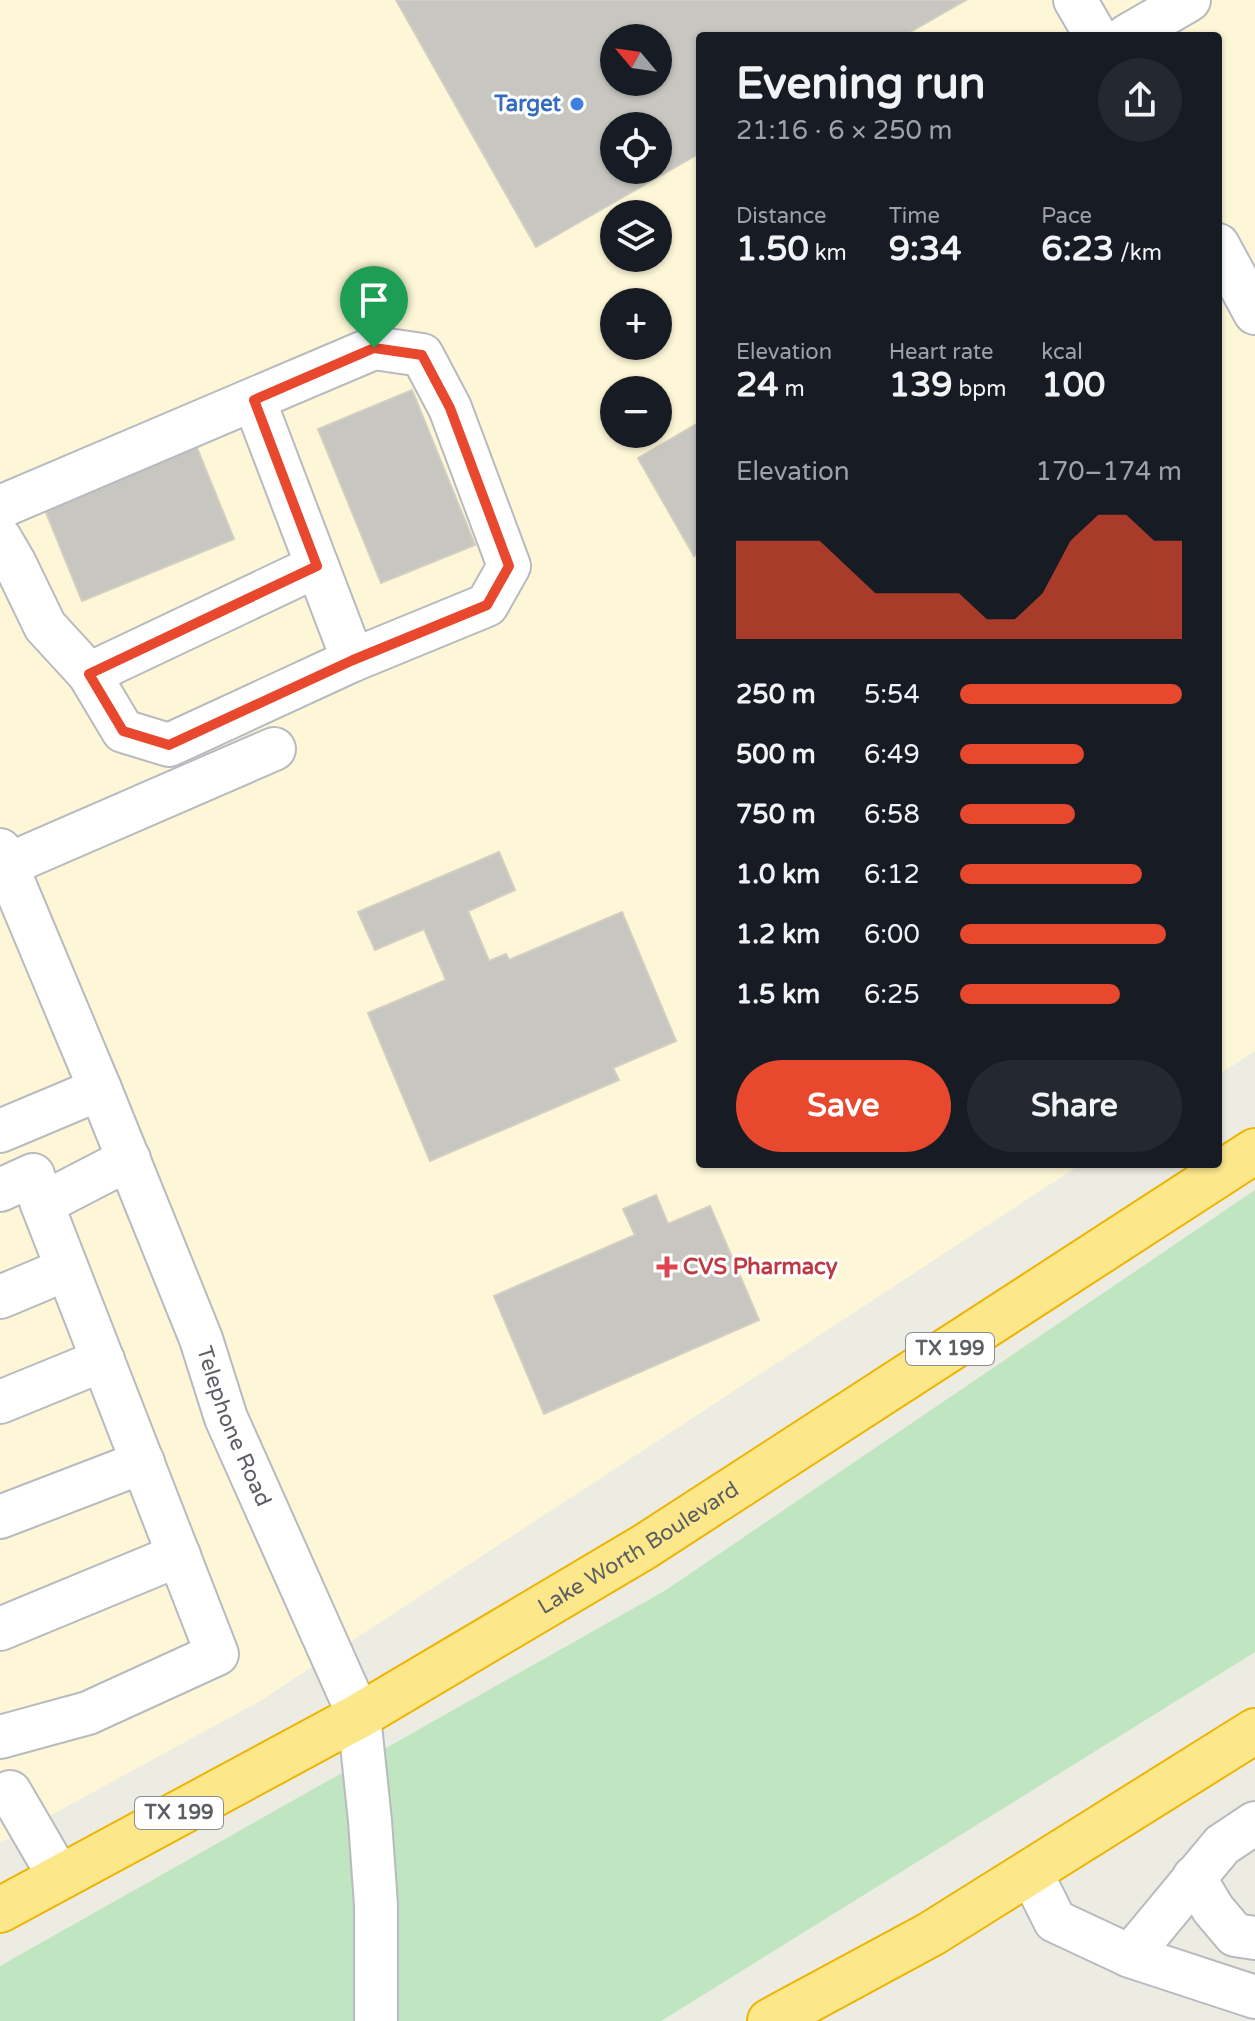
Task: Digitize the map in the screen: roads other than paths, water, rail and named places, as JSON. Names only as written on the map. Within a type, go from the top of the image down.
[{"type":"highway","name":"Lake Worth Boulevard","points":[[0,1910],[359,1716],[644,1547],[1255,1151]]},
{"type":"highway","points":[[770,2021],[931,1934],[1255,1731]]},
{"type":"street","points":[[1075,0],[1094,32]]},
{"type":"street","points":[[1134,32],[1189,0]]},
{"type":"street","points":[[1222,252],[1255,313]]},
{"type":"street","points":[[0,507],[374,348],[422,355],[450,408],[509,566],[487,605],[353,660],[169,745],[123,731],[89,674],[45,626],[0,538]]},
{"type":"street","points":[[254,400],[353,660]]},
{"type":"street","points":[[89,674],[317,566]]},
{"type":"street","points":[[4,858],[274,749]]},
{"type":"street","name":"Telephone Road","points":[[4,858],[201,1339],[226,1418],[359,1716],[376,1905],[376,2021]]},
{"type":"street","points":[[0,1131],[100,1089]]},
{"type":"street","points":[[42,1204],[129,1159]]},
{"type":"street","points":[[0,1190],[33,1175],[217,1654],[88,1713],[0,1737]]},
{"type":"street","points":[[0,1297],[67,1269]]},
{"type":"street","points":[[0,1402],[103,1360]]},
{"type":"street","points":[[0,1517],[143,1462]]},
{"type":"street","points":[[0,1629],[179,1555]]},
{"type":"street","points":[[3,1786],[60,1878]]},
{"type":"street","points":[[1130,1956],[1222,1845],[1255,1823]]},
{"type":"street","points":[[1030,1871],[1055,1921],[1130,1956],[1255,1997]]},
{"type":"street","points":[[1194,1877],[1213,1909],[1235,1935],[1255,1938]]},
{"type":"place","name":"Target","points":[[577,104]]},
{"type":"place","name":"CVS Pharmacy","points":[[667,1267]]}]
